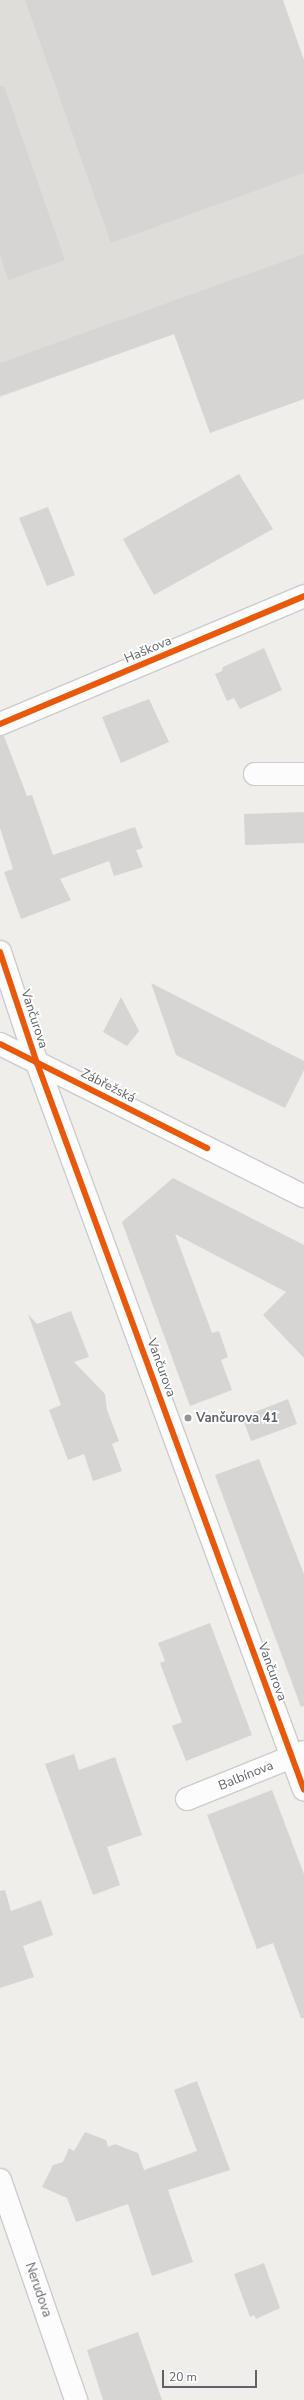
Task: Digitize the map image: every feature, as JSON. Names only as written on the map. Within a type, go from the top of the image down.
[{"type":"street","name":"Haškova","points":[[0,724],[304,596]]},
{"type":"street","points":[[256,774],[304,774]]},
{"type":"street","name":"Vančurova","points":[[0,952],[37,1063],[298,1755],[304,1790]]},
{"type":"street","name":"Zábřežská","points":[[0,1044],[304,1196]]},
{"type":"street","name":"Balbínova","points":[[187,1799],[298,1755]]},
{"type":"street","name":"Nerudova","points":[[0,2180],[76,2400]]},
{"type":"shaded area","points":[[0,0],[282,0],[304,63],[304,287],[0,397]]},
{"type":"building","points":[[25,0],[283,0],[304,60],[304,173],[111,243]]},
{"type":"building","points":[[0,86],[4,86],[65,260],[8,280],[0,255]]},
{"type":"building","points":[[304,254],[304,399],[210,433],[174,334],[0,396],[0,363]]},
{"type":"building","points":[[239,474],[273,529],[154,595],[123,539]]},
{"type":"building","points":[[48,507],[75,575],[47,586],[19,518]]},
{"type":"building","points":[[264,648],[282,690],[240,709],[234,698],[227,701],[215,674],[222,671],[223,667]]},
{"type":"building","points":[[149,699],[169,742],[121,763],[102,717]]},
{"type":"building","points":[[0,736],[4,736],[27,796],[32,795],[53,855],[135,827],[143,848],[136,850],[143,867],[114,876],[109,861],[60,879],[71,900],[21,919],[4,872],[13,869],[0,828]]},
{"type":"building","points":[[304,812],[304,843],[245,845],[244,814]]},
{"type":"building","points":[[151,983],[304,1061],[304,1070],[285,1108],[176,1055]]},
{"type":"building","points":[[121,997],[139,1031],[127,1046],[103,1032]]},
{"type":"building","points":[[173,1178],[304,1245],[304,1358],[263,1315],[286,1292],[175,1234],[212,1333],[219,1331],[228,1357],[221,1360],[232,1390],[190,1406],[122,1222]]},
{"type":"building","points":[[71,1311],[89,1357],[74,1362],[105,1394],[107,1410],[119,1441],[112,1444],[122,1471],[93,1481],[84,1454],[68,1460],[49,1410],[61,1405],[28,1314],[37,1324]]},
{"type":"building","points":[[288,1399],[297,1424],[251,1441],[242,1417]]},
{"type":"building","points":[[259,1459],[304,1574],[304,1706],[301,1707],[215,1475]]},
{"type":"building","points":[[210,1623],[252,1735],[186,1761],[172,1726],[182,1722],[160,1663],[165,1661],[158,1643]]},
{"type":"building","points":[[74,1754],[79,1770],[115,1757],[142,1835],[107,1847],[120,1885],[93,1895],[45,1764]]},
{"type":"building","points":[[272,1790],[304,1874],[304,2018],[301,2018],[273,1943],[257,1949],[207,1815]]},
{"type":"building","points":[[5,1890],[11,1911],[41,1900],[53,1935],[23,1946],[34,1977],[0,1988],[0,1891]]},
{"type":"building","points":[[197,2081],[230,2170],[168,2190],[193,2262],[152,2276],[128,2204],[76,2222],[67,2198],[42,2187],[53,2165],[63,2162],[69,2148],[74,2151],[85,2132],[106,2140],[108,2147],[115,2144],[138,2153],[144,2170],[197,2151],[174,2090]]},
{"type":"building","points":[[264,2263],[280,2308],[256,2319],[254,2315],[250,2317],[234,2274]]},
{"type":"building","points":[[138,2332],[162,2400],[103,2400],[87,2350]]},
{"type":"cycle path","points":[[0,724],[304,596]]},
{"type":"cycle path","points":[[0,952],[37,1063],[304,1790]]},
{"type":"cycle path","points":[[0,1044],[207,1148]]},
{"type":"place","name":"Vančurova 41","points":[[188,1418]]}]
